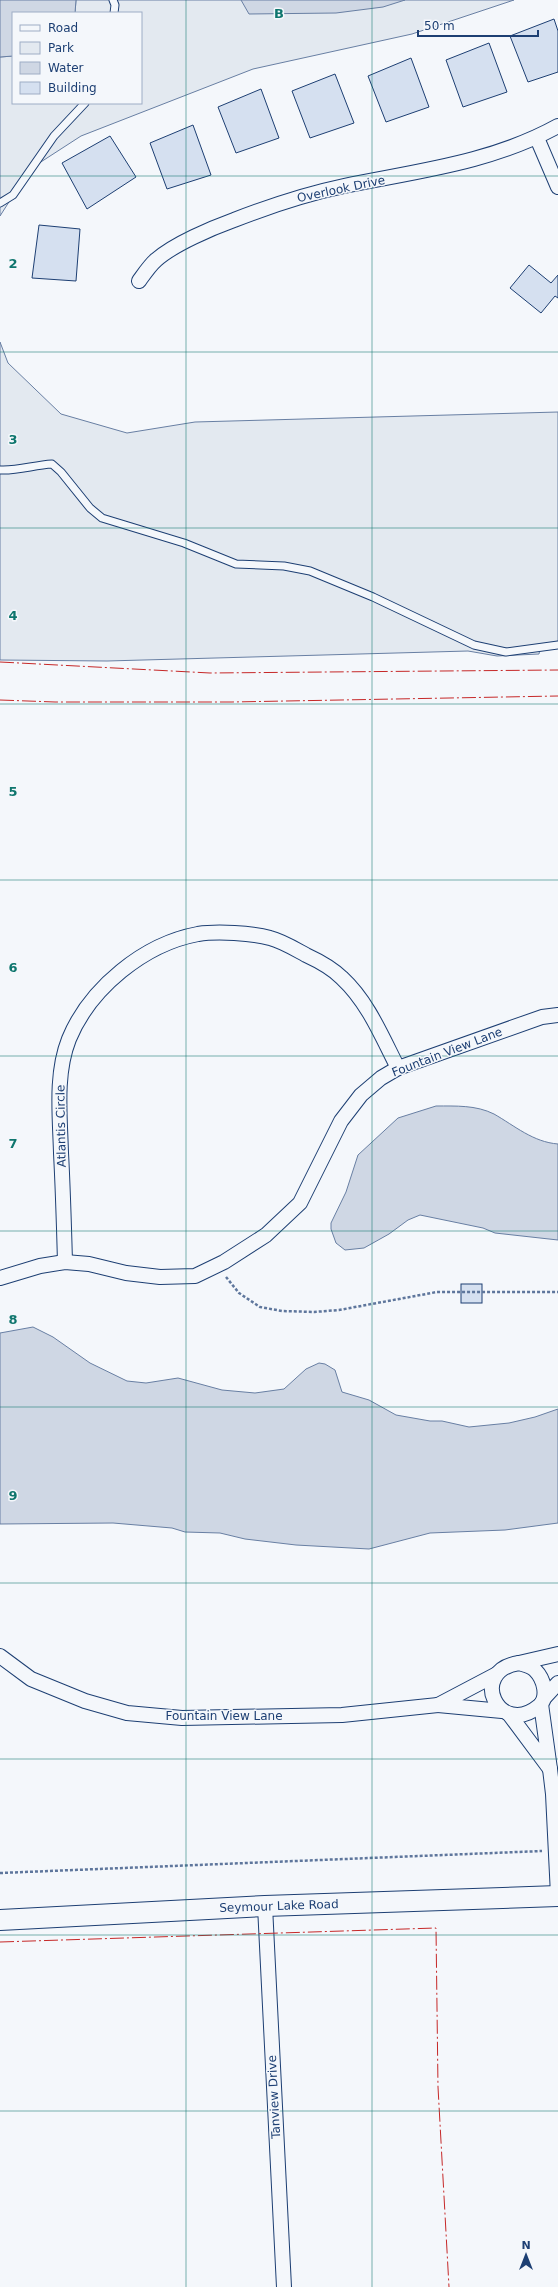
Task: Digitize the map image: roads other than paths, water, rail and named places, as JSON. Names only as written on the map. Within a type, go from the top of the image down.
[{"type":"street","name":"Overlook Drive","points":[[139,281],[157,260],[186,242],[220,225],[264,208],[343,186],[427,171],[473,160],[537,138],[558,126]]},
{"type":"street","points":[[537,138],[558,187]]},
{"type":"street","name":"Atlantis Circle","points":[[65,1262],[60,1106],[61,1076],[69,1039],[86,1008],[105,985],[137,960],[165,944],[198,934],[236,934],[270,938],[322,963],[341,977],[364,1006],[398,1068]]},
{"type":"street","name":"Fountain View Lane","points":[[0,1278],[40,1266],[65,1262],[89,1264],[126,1273],[160,1277],[195,1276],[218,1265],[266,1235],[300,1203],[341,1121],[361,1095],[381,1078],[398,1068],[542,1017],[558,1015]]},
{"type":"street","points":[[550,1768],[506,1712],[493,1700],[491,1690],[495,1675],[508,1665],[558,1654]]},
{"type":"street","name":"Fountain View Lane","points":[[0,1656],[31,1679],[85,1701],[126,1713],[182,1718],[319,1715],[438,1705],[506,1712]]},
{"type":"street","points":[[519,1663],[529,1666],[542,1678],[553,1794],[558,1895]]},
{"type":"street","name":"Fountain View Lane","points":[[438,1705],[495,1675]]},
{"type":"street","points":[[506,1712],[520,1715],[530,1712],[543,1701],[558,1684]]},
{"type":"street","name":"Seymour Lake Road","points":[[0,1920],[265,1906],[558,1895]]},
{"type":"street","name":"Tanview Drive","points":[[265,1906],[284,2287]]},
{"type":"lane","points":[[113,0],[115,6],[114,12]]},
{"type":"lane","points":[[0,203],[13,195],[54,136],[84,104]]},
{"type":"lane","points":[[0,470],[12,471],[38,465],[52,464],[61,472],[90,508],[102,518],[184,543],[236,564],[284,566],[310,571],[373,596],[474,645],[506,652],[558,645]]},
{"type":"water","points":[[0,0],[76,0],[75,12],[12,12],[12,56],[0,57]]},
{"type":"water","points":[[241,0],[405,0],[383,7],[336,13],[249,14]]},
{"type":"water","points":[[436,1106],[466,1107],[487,1111],[532,1137],[549,1143],[558,1144],[558,1240],[495,1233],[483,1228],[420,1215],[408,1220],[389,1234],[364,1248],[345,1250],[336,1243],[331,1229],[331,1223],[346,1192],[358,1155],[398,1118]]},
{"type":"water","points":[[33,1327],[53,1337],[90,1363],[127,1381],[146,1383],[178,1378],[222,1390],[255,1393],[284,1389],[306,1369],[319,1363],[325,1364],[335,1370],[342,1392],[369,1400],[396,1415],[430,1421],[442,1421],[469,1427],[509,1423],[535,1417],[558,1409],[558,1523],[505,1530],[430,1533],[369,1549],[296,1545],[245,1539],[220,1533],[185,1532],[172,1528],[113,1523],[0,1524],[0,1333]]}]
